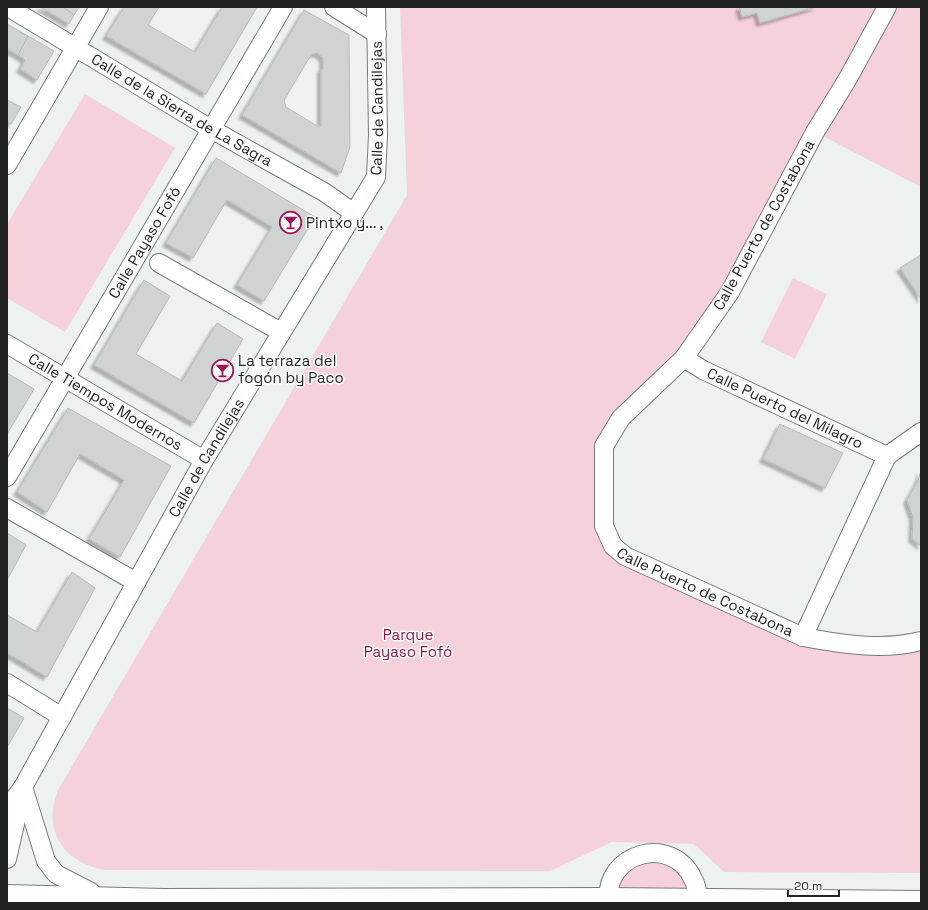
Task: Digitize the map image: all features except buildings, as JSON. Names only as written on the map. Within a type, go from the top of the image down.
[{"type":"street","name":"Calle de la Sierra de La Sagra","points":[[8,7],[211,129],[324,192],[354,213]]},
{"type":"street","points":[[7,165],[99,7]]},
{"type":"street","name":"Calle Payaso Fofó","points":[[7,477],[283,7]]},
{"type":"street","points":[[334,7],[376,34]]},
{"type":"street","name":"Calle de Candilejas","points":[[7,809],[23,787],[204,460],[376,177],[378,135],[376,7]]},
{"type":"street","name":"Calle Puerto de Costabona","points":[[887,7],[847,80],[811,139],[730,292],[684,358],[621,418],[604,446],[604,526],[613,546],[625,556],[803,637],[875,647],[909,644],[921,641]]},
{"type":"street","points":[[159,263],[281,332]]},
{"type":"street","name":"Calle Tiempos Modernos","points":[[7,344],[66,377],[204,460]]},
{"type":"street","name":"Calle Puerto del Milagro","points":[[684,358],[703,370],[887,456]]},
{"type":"street","points":[[803,637],[887,456],[921,432]]},
{"type":"street","points":[[7,508],[136,582]]},
{"type":"street","points":[[7,683],[62,717]]},
{"type":"street","points":[[23,787],[46,861],[56,874],[69,882],[100,896]]},
{"type":"street","name":"Calle de Candilejas","points":[[7,859],[23,787]]},
{"type":"street","points":[[608,900],[610,884],[617,871],[627,861],[640,854],[654,853],[668,855],[680,862],[690,872],[696,885],[697,901]]},
{"type":"street","points":[[7,894],[100,896],[164,900],[911,901]]},
{"type":"green space","name":"Parque Payaso Fofó","points":[[400,7],[921,7],[921,187],[815,132],[730,292],[604,446],[613,546],[803,637],[921,641],[921,873],[724,872],[694,844],[612,842],[550,871],[104,870],[77,860],[67,852],[60,842],[55,831],[53,818],[54,805],[58,790],[407,195]]},
{"type":"green space","points":[[85,94],[175,148],[65,332],[7,298],[7,224]]},
{"type":"green space","points":[[793,278],[827,294],[795,359],[761,342]]},
{"type":"green space","points":[[668,860],[691,889],[616,887],[631,864]]},
{"type":"place","name":"Pintxo y... ,","points":[[291,223]]},
{"type":"place","name":"La terraza del fogón by Paco","points":[[223,370]]}]
